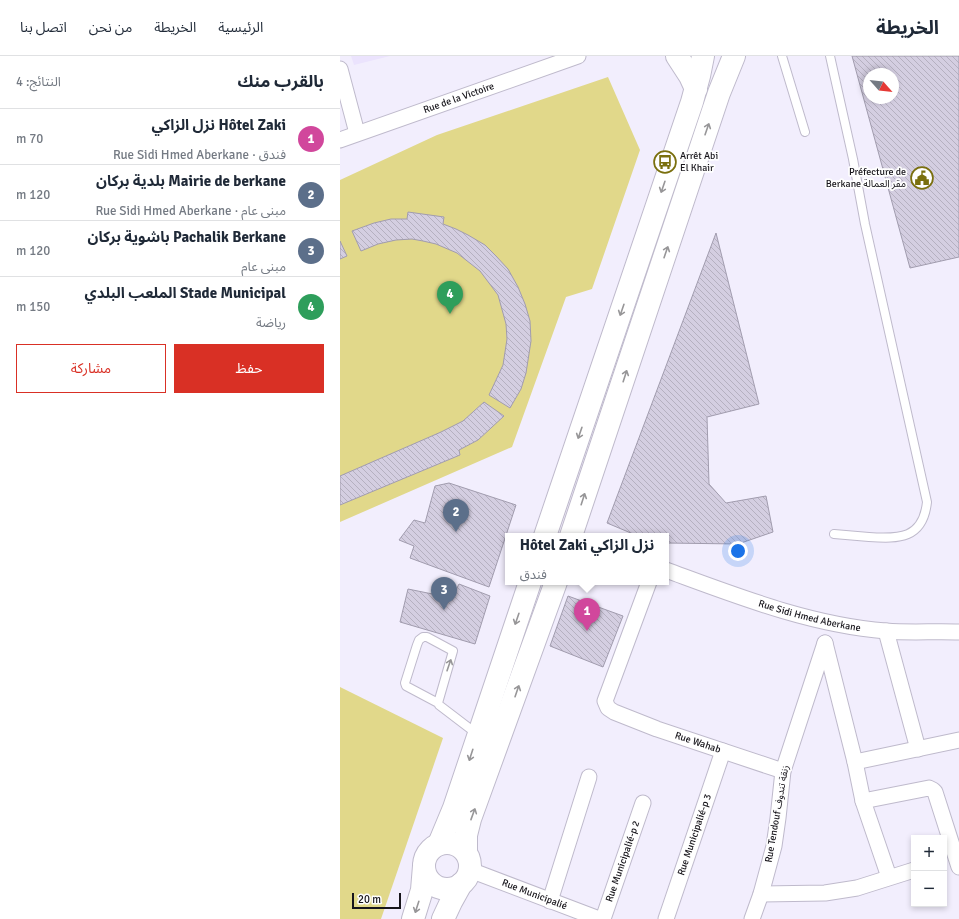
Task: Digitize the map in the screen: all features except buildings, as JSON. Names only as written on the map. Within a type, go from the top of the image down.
[{"type":"highway","points":[[677,56],[690,76],[696,90]]},
{"type":"highway","points":[[546,533],[696,90],[704,56]]},
{"type":"highway","points":[[572,533],[719,93],[734,56]]},
{"type":"highway","points":[[413,919],[422,890],[426,857],[428,853],[440,844],[454,808],[529,585]]},
{"type":"highway","points":[[443,919],[466,869],[466,835],[470,819],[555,585]]},
{"type":"highway","points":[[440,844],[454,844],[466,869]]},
{"type":"highway","points":[[424,866],[426,876],[429,881],[437,887],[447,889],[452,888],[466,869]]},
{"type":"street","name":"Rue de la Victoire","points":[[340,140],[578,56]]},
{"type":"street","points":[[340,68],[357,133]]},
{"type":"street","name":"Rue Sidi Hmed Aberkane","points":[[669,571],[752,602],[827,622],[886,631],[959,632]]},
{"type":"street","name":"Rue Wahab","points":[[648,585],[605,701],[608,708],[614,712],[657,729],[782,771]]},
{"type":"street","points":[[827,622],[825,643],[855,762],[863,801],[889,877]]},
{"type":"street","points":[[886,631],[918,749]]},
{"type":"street","name":"Rue Tendouf زنقة تندوف","points":[[752,919],[761,894],[774,846],[782,771],[825,643]]},
{"type":"street","points":[[855,762],[959,740]]},
{"type":"street","name":"Rue Municipalié-p 3","points":[[666,919],[723,751]]},
{"type":"street","points":[[550,901],[589,777]]},
{"type":"street","points":[[863,801],[929,788],[933,790],[935,792],[955,860]]},
{"type":"street","name":"Rue Municipalié-p 2","points":[[603,919],[643,803]]},
{"type":"street","name":"Rue Municipalié","points":[[466,869],[599,919]]},
{"type":"street","points":[[761,894],[825,893],[857,888],[911,871]]},
{"type":"lane","points":[[782,56],[805,132]]},
{"type":"lane","points":[[830,56],[853,159],[865,224],[927,502],[926,512],[919,525],[908,534],[899,538],[834,534]]},
{"type":"lane","points":[[438,703],[453,651],[423,637],[419,640],[417,645],[405,683],[408,688],[438,703],[478,735]]},
{"type":"shaded area","points":[[351,56],[390,56],[354,65]]},
{"type":"shaded area","points":[[608,77],[640,150],[592,289],[566,297],[512,447],[340,522],[340,180],[437,135]]},
{"type":"shaded area","points":[[340,687],[443,738],[381,919],[340,919]]},
{"type":"place","name":"Arrêt Abi El Khair","points":[[665,162]]},
{"type":"place","name":"Préfecture de Berkane مقر العمالة","points":[[922,178]]},
{"type":"place","name":"Stade Municipal الملعب البلدي","points":[[450,314]]},
{"type":"place","name":"Mairie de berkane بلدية بركان","points":[[456,532]]},
{"type":"place","name":"Pachalik Berkane باشوية بركان","points":[[444,610]]},
{"type":"place","name":"Hôtel Zaki نزل الزاكي","points":[[587,631]]}]
